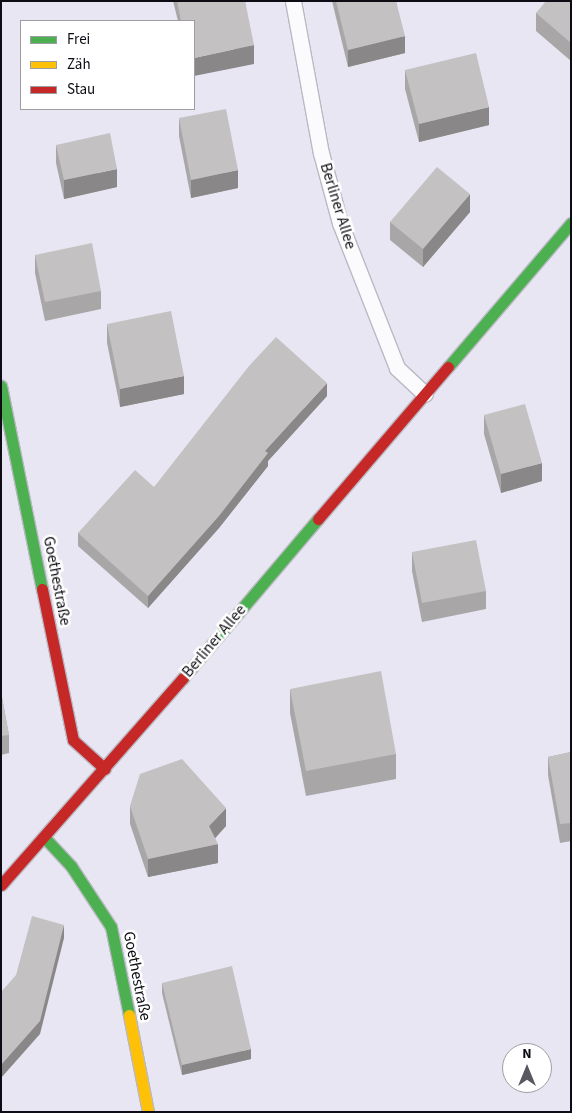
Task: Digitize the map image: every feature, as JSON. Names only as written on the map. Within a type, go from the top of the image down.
[{"type":"street","name":"Berliner Allee","points":[[1,885],[105,768],[571,223]]},
{"type":"street","name":"Goethestraße","points":[[1,386],[73,740],[105,768]]},
{"type":"street","name":"Goethestraße","points":[[44,837],[71,866],[111,928],[148,1112]]},
{"type":"lane","name":"Berliner Allee","points":[[292,1],[321,153],[340,223],[397,368],[425,394]]},
{"type":"building","points":[[177,1],[245,1],[254,45],[195,58],[195,20],[181,20]]},
{"type":"building","points":[[336,1],[396,1],[405,36],[348,50]]},
{"type":"building","points":[[546,1],[571,1],[571,43],[536,13]]},
{"type":"building","points":[[476,53],[489,107],[419,124],[405,70]]},
{"type":"building","points":[[226,109],[238,170],[191,180],[179,118]]},
{"type":"building","points":[[110,133],[117,169],[64,180],[56,145]]},
{"type":"building","points":[[437,167],[470,194],[423,249],[390,222]]},
{"type":"building","points":[[92,243],[101,291],[45,302],[35,255]]},
{"type":"building","points":[[171,311],[184,376],[120,389],[107,324]]},
{"type":"building","points":[[276,337],[327,383],[265,451],[268,453],[219,516],[148,596],[78,533],[135,470],[154,487],[249,366]]},
{"type":"building","points":[[525,404],[542,463],[501,474],[484,415]]},
{"type":"building","points":[[476,540],[486,591],[422,603],[412,552]]},
{"type":"building","points":[[381,671],[396,754],[306,771],[290,689]]},
{"type":"building","points":[[1,692],[9,735],[1,736]]},
{"type":"building","points":[[571,752],[571,823],[560,824],[548,757]]},
{"type":"building","points":[[182,759],[226,808],[209,826],[218,844],[148,859],[130,806],[140,774]]},
{"type":"building","points":[[32,916],[64,925],[40,1021],[1,1065],[1,992],[16,975]]},
{"type":"building","points":[[232,966],[251,1049],[182,1065],[162,983]]},
{"type":"traffic: fast","points":[[448,367],[571,223]]},
{"type":"traffic: fast","points":[[1,386],[42,589]]},
{"type":"traffic: fast","points":[[183,678],[318,519]]},
{"type":"traffic: fast","points":[[44,837],[71,866],[111,927],[129,1015]]},
{"type":"traffic: slow","points":[[129,1015],[148,1112]]},
{"type":"traffic: jam","points":[[318,519],[448,367]]},
{"type":"traffic: jam","points":[[42,589],[73,740],[105,769]]},
{"type":"traffic: jam","points":[[1,885],[183,678]]}]
